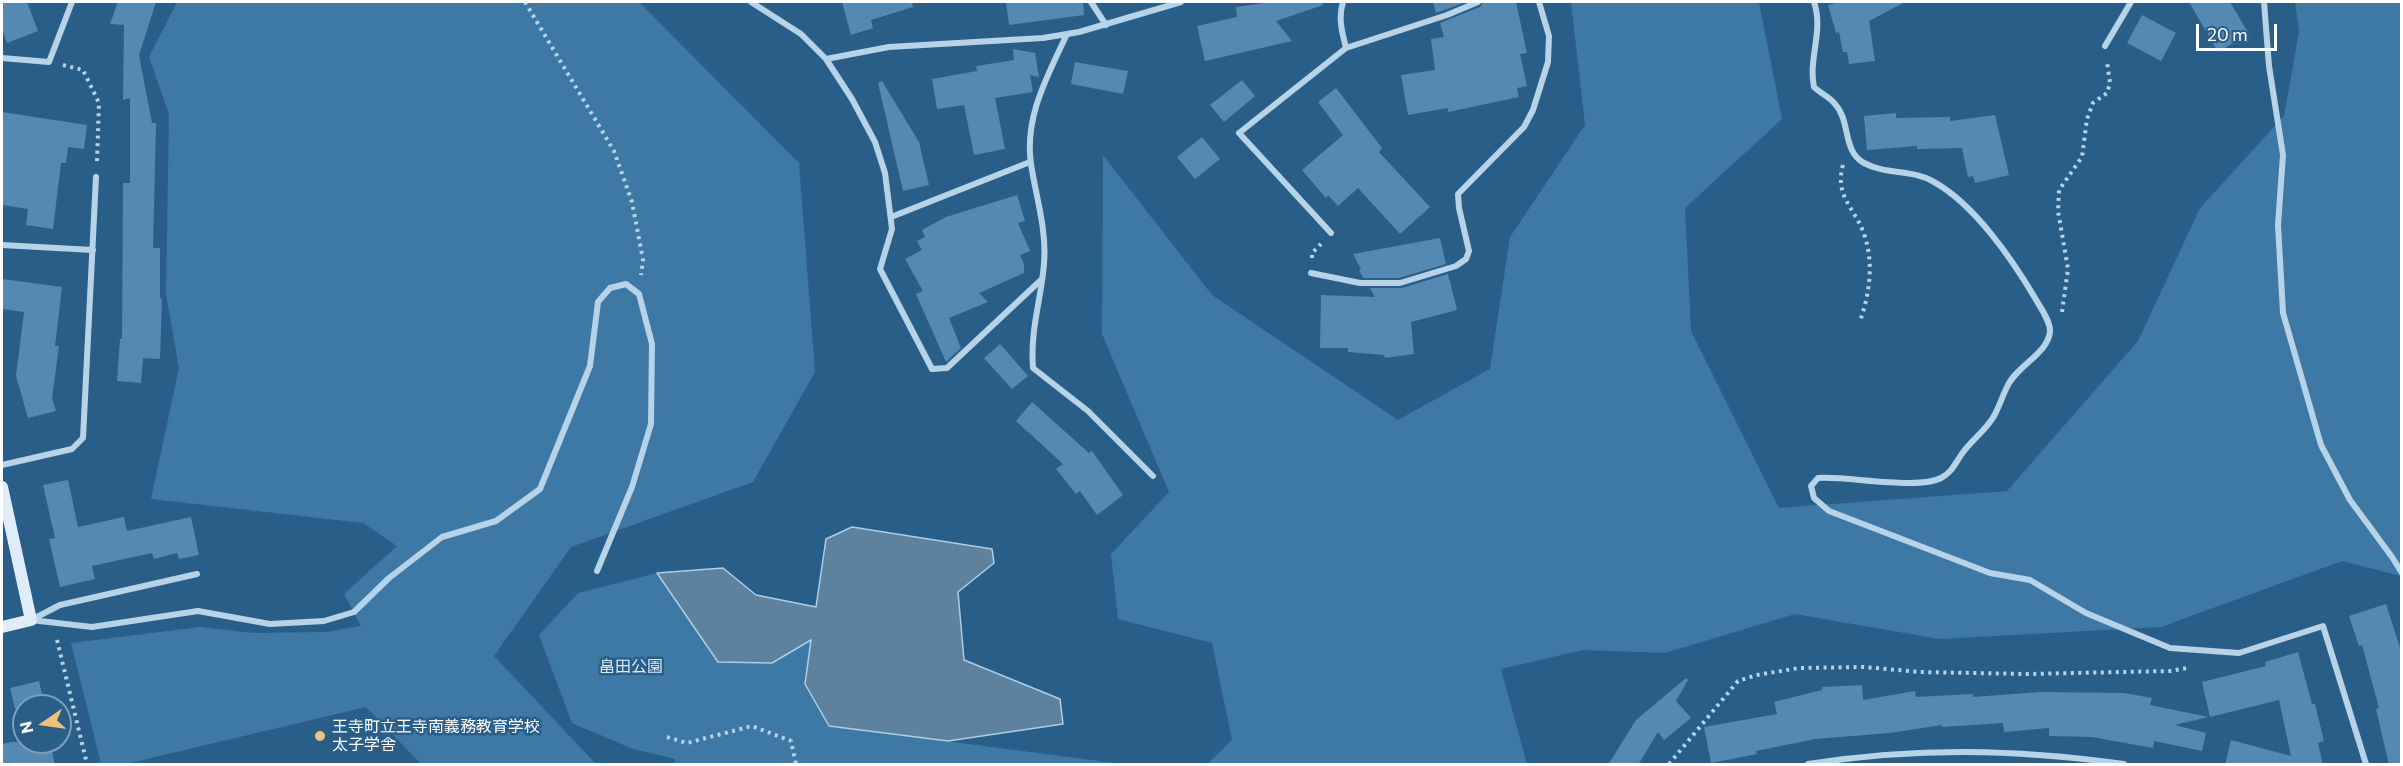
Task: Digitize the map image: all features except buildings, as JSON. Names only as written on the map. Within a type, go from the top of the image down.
[{"type":"street","points":[[2,58],[50,62],[72,2]]},
{"type":"street","points":[[751,2],[801,34],[826,59],[852,99],[875,142],[885,173],[892,229],[880,269],[932,369],[947,368],[1042,279]]},
{"type":"street","points":[[1091,2],[1106,25]]},
{"type":"street","points":[[826,59],[889,47],[1043,38],[1106,25],[1180,2]]},
{"type":"street","points":[[1343,2],[1340,10],[1340,25],[1346,48]]},
{"type":"street","points":[[1331,233],[1239,133],[1346,48],[1447,15],[1478,2]]},
{"type":"street","points":[[1311,273],[1360,283],[1400,284],[1456,266],[1466,259],[1469,251],[1458,194],[1524,128],[1533,110],[1548,62],[1549,36],[1539,2]]},
{"type":"street","points":[[1814,2],[1818,14],[1819,33],[1811,73],[1814,87],[1835,103],[1842,114],[1852,151],[1863,163],[1920,175],[1936,182],[1966,208],[1992,234],[2025,281],[2043,312],[2050,330],[2044,348],[2018,370],[2009,383],[1993,417],[1963,451],[1952,470],[1939,479],[1913,483],[1838,477],[1818,478],[1811,486],[1814,498],[1829,511],[1990,573],[2030,580],[2086,613],[2170,648],[2240,653],[2323,626],[2366,765]]},
{"type":"street","points":[[2105,46],[2131,2]]},
{"type":"street","points":[[2264,2],[2269,66],[2283,155],[2278,225],[2283,314],[2321,445],[2350,500],[2402,573]]},
{"type":"street","points":[[1066,34],[1034,110],[1030,133],[1030,162],[1043,226],[1044,262],[1031,342],[1034,368],[1088,411],[1153,476]]},
{"type":"street","points":[[891,216],[1030,162]]},
{"type":"street","points":[[2,465],[72,449],[83,438],[96,177]]},
{"type":"street","points":[[2,244],[93,250]]},
{"type":"street","points":[[31,620],[92,627],[198,611],[270,624],[324,621],[354,612],[389,578],[442,537],[496,521],[540,489],[590,366],[598,302],[610,288],[626,284],[639,294],[652,344],[651,424],[632,487],[597,571]]},
{"type":"street","points":[[2,487],[31,620]]},
{"type":"street","points":[[2,627],[31,620],[60,605],[197,574]]},
{"type":"street","points":[[1808,765],[1881,754],[1970,750],[2066,757],[2124,765]]},
{"type":"path","points":[[525,2],[614,151],[632,202],[643,260],[639,294]]},
{"type":"path","points":[[2050,330],[2063,310],[2068,269],[2058,211],[2059,190],[2082,158],[2087,119],[2093,104],[2107,93],[2110,83],[2105,46]]},
{"type":"path","points":[[50,62],[83,70],[99,103],[96,177]]},
{"type":"path","points":[[1852,151],[1846,158],[1841,173],[1846,205],[1856,216],[1868,248],[1870,282],[1860,321]]},
{"type":"path","points":[[1311,273],[1312,254],[1331,233]]},
{"type":"path","points":[[53,623],[87,765]]},
{"type":"path","points":[[1669,765],[1738,681],[1757,675],[1799,668],[1864,667],[1920,672],[2028,674],[2170,671],[2199,666]]},
{"type":"path","points":[[667,737],[687,743],[752,726],[790,741],[796,765]]},
{"type":"green space","points":[[177,2],[639,2],[799,163],[815,372],[753,482],[571,547],[494,656],[596,764],[421,764],[366,707],[126,764],[101,764],[71,643],[200,627],[254,633],[326,632],[361,626],[344,594],[397,546],[363,523],[151,499],[179,368],[166,294],[169,114],[149,57]]},
{"type":"green space","points":[[1571,2],[1759,2],[1782,119],[1685,208],[1691,331],[1779,508],[2007,491],[2138,341],[2200,208],[2284,116],[2299,32],[2295,2],[2401,2],[2401,576],[2342,561],[2161,627],[1939,639],[1795,614],[1665,653],[1583,650],[1501,669],[1527,764],[1207,764],[1232,740],[1212,643],[1118,619],[1111,554],[1169,492],[1102,334],[1103,155],[1212,295],[1398,420],[1490,369],[1510,237],[1585,125]]},
{"type":"green space","name":"畠田公園","points":[[657,573],[718,662],[772,663],[811,639],[805,684],[829,726],[1123,764],[675,764],[675,759],[633,749],[572,723],[539,635],[578,593]]},
{"type":"shaded area","points":[[852,527],[992,549],[994,563],[958,592],[964,660],[1060,699],[1063,724],[948,741],[829,726],[805,684],[811,640],[772,663],[718,662],[657,573],[723,568],[756,595],[816,607],[826,539]]},
{"type":"place","name":"王寺町立王寺南義務教育学校 太子学舎","points":[[320,736]]}]
